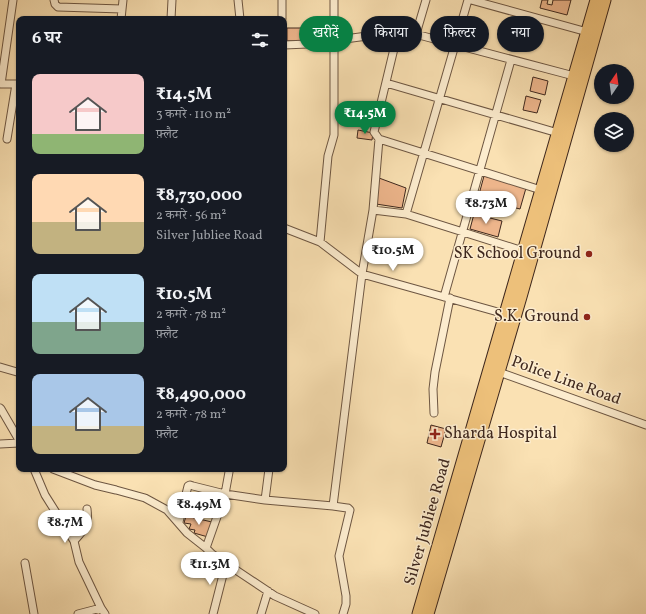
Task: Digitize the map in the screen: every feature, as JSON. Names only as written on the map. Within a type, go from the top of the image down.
[{"type":"main road","name":"Silver Jubliee Road","points":[[418,614],[494,371],[505,314],[574,76],[591,33],[596,0]]},
{"type":"main road","points":[[428,614],[494,371],[591,33],[605,0]]},
{"type":"street","points":[[13,0],[1,84],[16,84]]},
{"type":"street","points":[[54,0],[58,7],[122,9]]},
{"type":"street","points":[[121,16],[123,0]]},
{"type":"street","points":[[171,16],[172,0]]},
{"type":"street","points":[[238,0],[240,16]]},
{"type":"street","points":[[282,0],[282,16]]},
{"type":"street","points":[[334,0],[334,16]]},
{"type":"street","points":[[421,16],[426,0]]},
{"type":"street","points":[[463,16],[468,0]]},
{"type":"street","points":[[471,0],[591,33]]},
{"type":"street","points":[[287,45],[299,44]]},
{"type":"street","points":[[320,242],[328,156],[334,135],[334,52]]},
{"type":"street","points":[[393,52],[374,132],[379,139],[541,190]]},
{"type":"street","points":[[406,214],[453,52]]},
{"type":"street","points":[[481,52],[574,76]]},
{"type":"street","points":[[434,412],[433,389],[447,297],[462,232],[511,60]]},
{"type":"street","points":[[386,83],[558,133]]},
{"type":"street","points":[[7,139],[16,94]]},
{"type":"street","points":[[333,506],[362,274],[373,210],[379,139]]},
{"type":"street","points":[[373,210],[406,214],[523,251]]},
{"type":"street","points":[[287,229],[320,242],[362,274],[505,314]]},
{"type":"street","points":[[0,367],[16,372]]},
{"type":"street","name":"Police Line Road","points":[[494,371],[646,425]]},
{"type":"street","points":[[0,408],[16,436]]},
{"type":"street","points":[[0,444],[16,442]]},
{"type":"street","points":[[35,472],[45,495],[74,541],[79,562],[103,611],[78,614]]},
{"type":"street","points":[[61,472],[95,486],[145,498],[167,510],[187,532],[212,554],[275,596],[315,614]]},
{"type":"street","points":[[206,548],[225,494],[229,472]]},
{"type":"street","points":[[265,500],[269,472]]},
{"type":"street","points":[[179,522],[188,486],[190,485],[225,494],[265,500],[348,508],[350,510],[339,556],[346,596],[344,614]]},
{"type":"street","points":[[74,541],[87,525],[87,509]]},
{"type":"street","points":[[25,563],[34,614]]},
{"type":"street","points":[[213,614],[226,563]]},
{"type":"street","points":[[261,614],[268,591]]},
{"type":"building","points":[[542,0],[548,0],[547,4],[552,5],[553,0],[571,0],[567,15],[540,8]]},
{"type":"building","points":[[287,28],[299,28],[299,41],[287,41]]},
{"type":"building","points":[[533,77],[548,81],[545,95],[530,91]]},
{"type":"building","points":[[526,96],[541,100],[537,113],[523,110]]},
{"type":"building","points":[[358,130],[373,133],[372,140],[357,138]]},
{"type":"building","points":[[484,176],[526,188],[520,209],[478,198]]},
{"type":"building","points":[[379,178],[406,188],[402,208],[376,204]]},
{"type":"building","points":[[474,214],[502,221],[498,237],[470,229]]},
{"type":"building","points":[[431,425],[446,429],[441,447],[427,443]]},
{"type":"building","points":[[186,516],[212,522],[208,537],[194,533],[195,530],[189,529],[191,524],[184,523]]},
{"type":"place","name":"SK School Ground","points":[[589,254]]},
{"type":"place","name":"S.K. Ground","points":[[587,317]]},
{"type":"place","name":"Sharda Hospital","points":[[435,434]]}]
